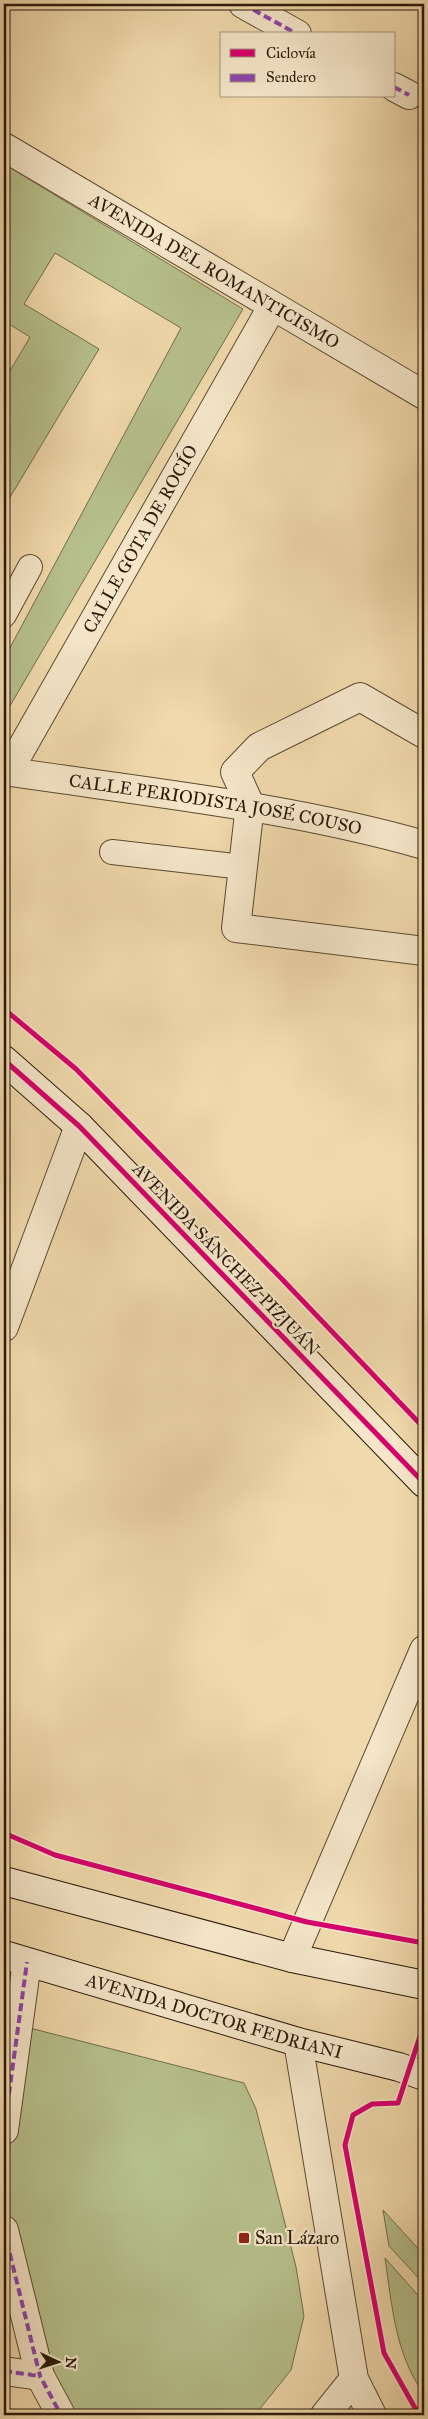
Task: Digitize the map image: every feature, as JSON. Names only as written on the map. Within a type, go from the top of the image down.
[{"type":"street","points":[[243,4],[293,32]]},
{"type":"street","name":"AVENIDA DEL ROMANTICISMO","points":[[4,147],[272,307],[424,394]]},
{"type":"street","name":"CALLE GOTA DE ROCÍO","points":[[6,772],[272,307]]},
{"type":"street","points":[[424,734],[360,697],[259,747],[235,772],[250,805],[236,928],[424,952]]},
{"type":"street","name":"CALLE PERIODISTA JOSÉ COUSO","points":[[6,772],[250,805],[367,829],[424,845]]},
{"type":"street","name":"AVENIDA SÁNCHEZ PIZJUÁN","points":[[4,1060],[79,1126],[424,1483]]},
{"type":"street","points":[[4,1327],[79,1126]]},
{"type":"street","points":[[292,1958],[416,1684],[424,1650]]},
{"type":"street","points":[[4,1881],[292,1958],[424,1984]]},
{"type":"street","points":[[4,2130],[15,1959]]},
{"type":"street","name":"AVENIDA DOCTOR FEDRIANI","points":[[15,1959],[298,2042],[399,2066],[424,2076]]},
{"type":"street","points":[[298,2042],[354,2379],[372,2415]]},
{"type":"street","points":[[4,2230],[40,2376],[61,2415]]},
{"type":"street","points":[[4,2371],[40,2376]]},
{"type":"street","points":[[325,2415],[354,2379]]},
{"type":"lane","points":[[4,615],[30,567]]},
{"type":"lane","points":[[112,852],[243,867]]},
{"type":"green space","points":[[4,164],[243,309],[4,716],[4,659],[181,328],[55,253],[24,304],[99,349],[9,499],[4,496],[4,381],[30,337],[4,321]]},
{"type":"green space","points":[[26,2027],[244,2083],[256,2109],[296,2267],[304,2316],[291,2370],[255,2415],[74,2415],[52,2373],[6,2211],[7,2156]]},
{"type":"green space","points":[[383,2210],[424,2255],[424,2284],[389,2246]]},
{"type":"green space","points":[[385,2258],[424,2302],[424,2394],[414,2379],[396,2329]]},
{"type":"marked path","points":[[243,4],[293,32]]},
{"type":"marked path","points":[[396,88],[409,95]]},
{"type":"marked path","points":[[4,2130],[27,1962]]},
{"type":"marked path","points":[[4,2230],[40,2376],[61,2415]]},
{"type":"marked path","points":[[4,2371],[40,2376]]},
{"type":"cycle path","points":[[4,1009],[76,1069],[279,1276],[424,1428]]},
{"type":"cycle path","points":[[4,1060],[79,1126],[424,1483]]},
{"type":"cycle path","points":[[4,1833],[55,1855],[307,1922],[424,1943]]},
{"type":"cycle path","points":[[419,2415],[384,2353],[345,2145],[353,2115],[372,2104],[398,2103],[424,2024]]},
{"type":"place","name":"San Lázaro","points":[[244,2238]]}]
